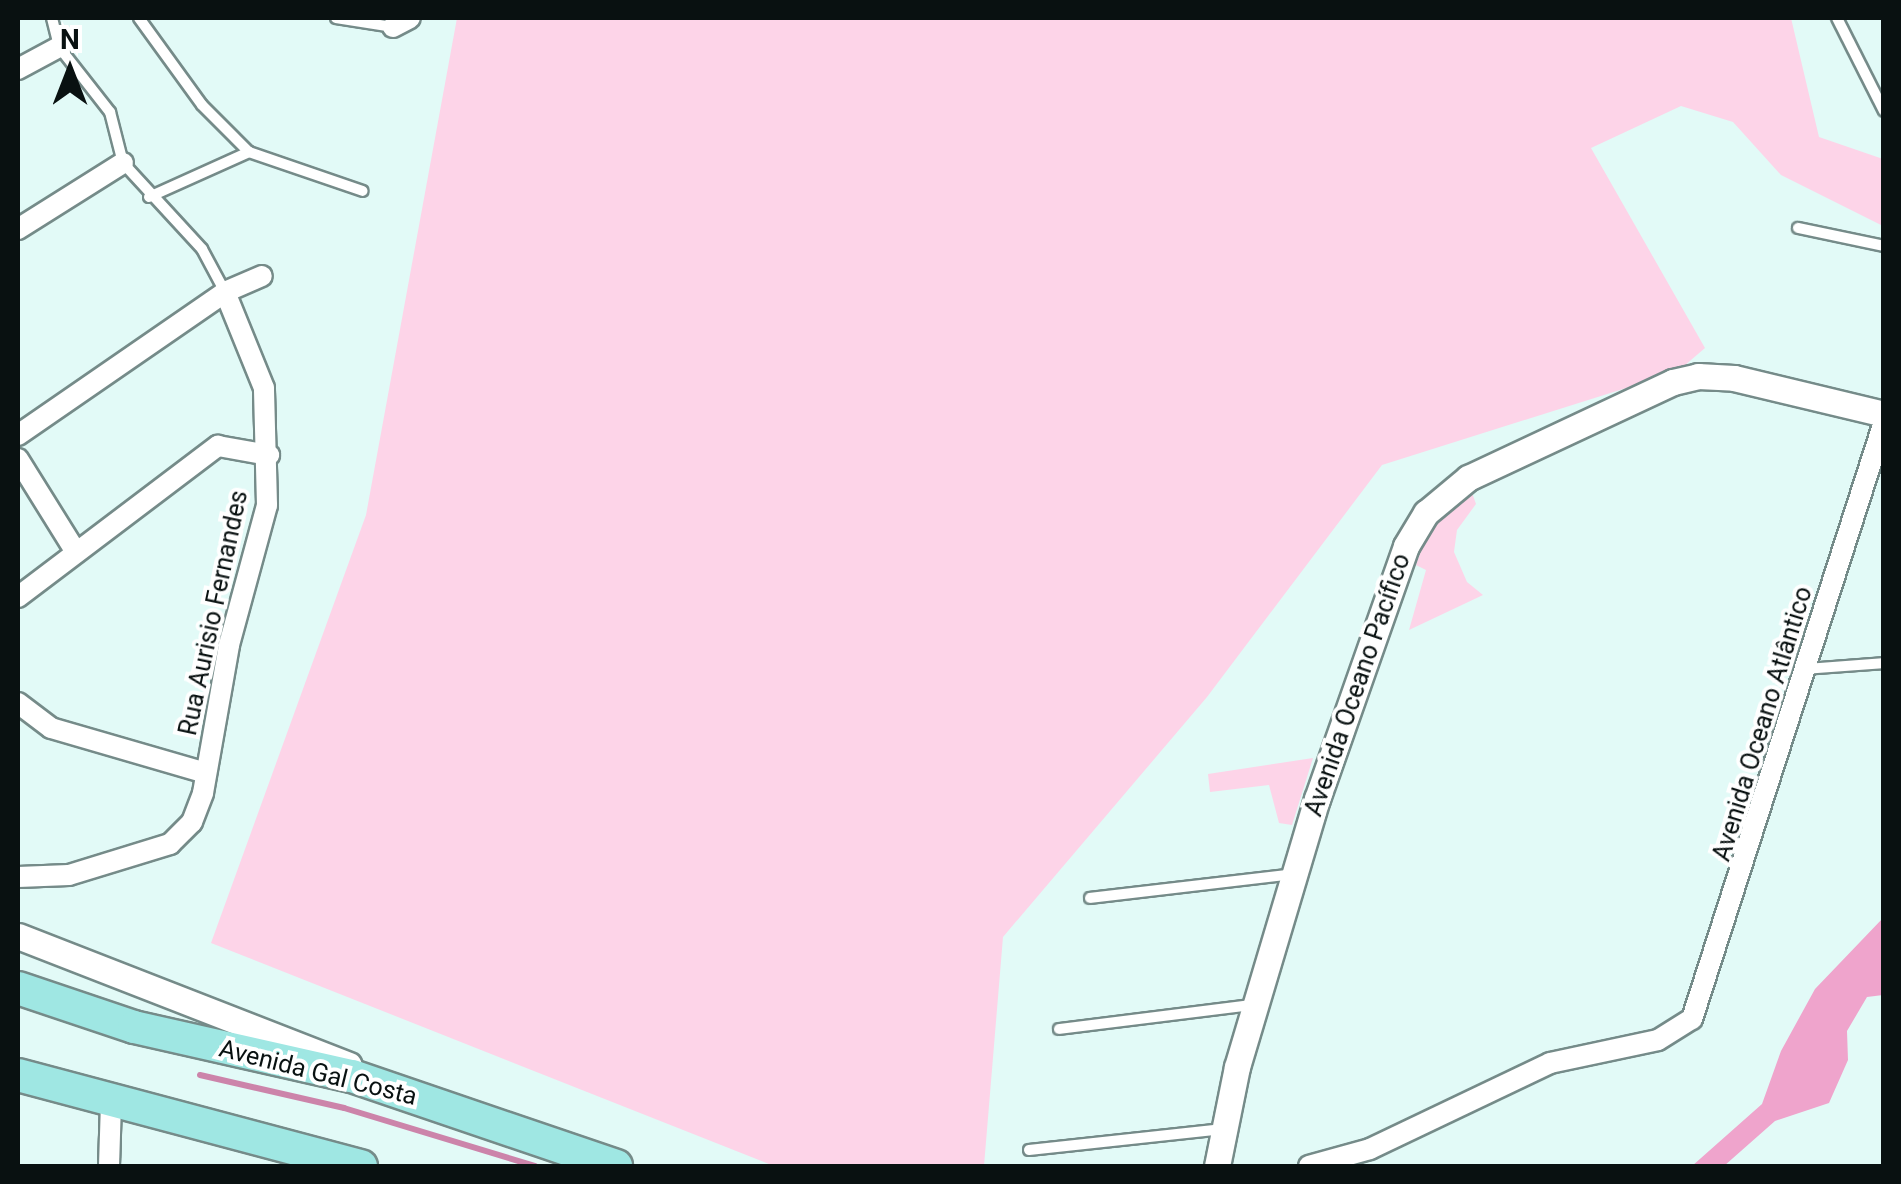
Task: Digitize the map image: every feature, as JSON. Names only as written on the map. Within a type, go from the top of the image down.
[{"type":"main road","name":"Avenida Gal Costa","points":[[18,988],[134,1028],[393,1090],[616,1166]]},
{"type":"main road","points":[[18,1078],[361,1166]]},
{"type":"street","points":[[18,69],[59,47]]},
{"type":"street","points":[[18,229],[123,163]]},
{"type":"street","points":[[18,435],[225,292],[262,276]]},
{"type":"street","name":"Rua Aurisio Fernandes","points":[[18,878],[86,872],[170,844],[192,822],[206,773],[228,646],[267,505],[269,455],[264,388],[225,292]]},
{"type":"street","name":"Avenida Oceano Pacífico","points":[[1217,1166],[1222,1128],[1294,874],[1406,546],[1447,494],[1673,382],[1698,376],[1734,378],[1884,414]]},
{"type":"street","name":"Avenida Oceano Atlântico","points":[[1309,1166],[1370,1149],[1550,1063],[1679,1033],[1703,998],[1884,422]]},
{"type":"street","points":[[18,597],[218,446],[269,455]]},
{"type":"street","points":[[18,459],[76,552]]},
{"type":"street","points":[[18,703],[51,728],[206,773]]},
{"type":"street","points":[[18,936],[335,1057],[393,1090]]},
{"type":"street","points":[[109,1166],[111,1103]]},
{"type":"street","points":[[282,1144],[324,1166]]},
{"type":"lane","points":[[52,18],[59,47],[110,112],[123,163],[150,197],[202,249],[225,292]]},
{"type":"lane","points":[[140,18],[202,105],[249,152],[362,191]]},
{"type":"lane","points":[[336,18],[401,22]]},
{"type":"lane","points":[[1838,18],[1882,106]]},
{"type":"lane","points":[[150,197],[249,152]]},
{"type":"lane","points":[[1798,228],[1884,246]]},
{"type":"lane","points":[[1806,669],[1884,663]]},
{"type":"lane","points":[[1090,898],[1294,874]]},
{"type":"lane","points":[[1058,1029],[1255,1005]]},
{"type":"lane","points":[[1029,1150],[1222,1128]]},
{"type":"shaded area","points":[[457,18],[1791,18],[1819,137],[1883,159],[1883,226],[1781,175],[1733,122],[1681,106],[1591,148],[1705,348],[1677,372],[1382,465],[1207,697],[1003,937],[984,1166],[774,1166],[211,943],[366,515]]},
{"type":"shaded area","points":[[1471,490],[1476,504],[1457,530],[1454,552],[1467,582],[1483,595],[1409,630],[1426,570],[1416,565],[1424,541],[1438,518]]},
{"type":"shaded area","points":[[1313,758],[1292,825],[1279,823],[1269,785],[1210,792],[1208,774]]},
{"type":"shaded area","points":[[1883,918],[1883,995],[1867,997],[1847,1031],[1848,1060],[1829,1103],[1775,1121],[1724,1166],[1692,1166],[1762,1104],[1781,1051],[1815,989]]},
{"type":"waterway","points":[[200,1075],[344,1108],[535,1166]]}]
